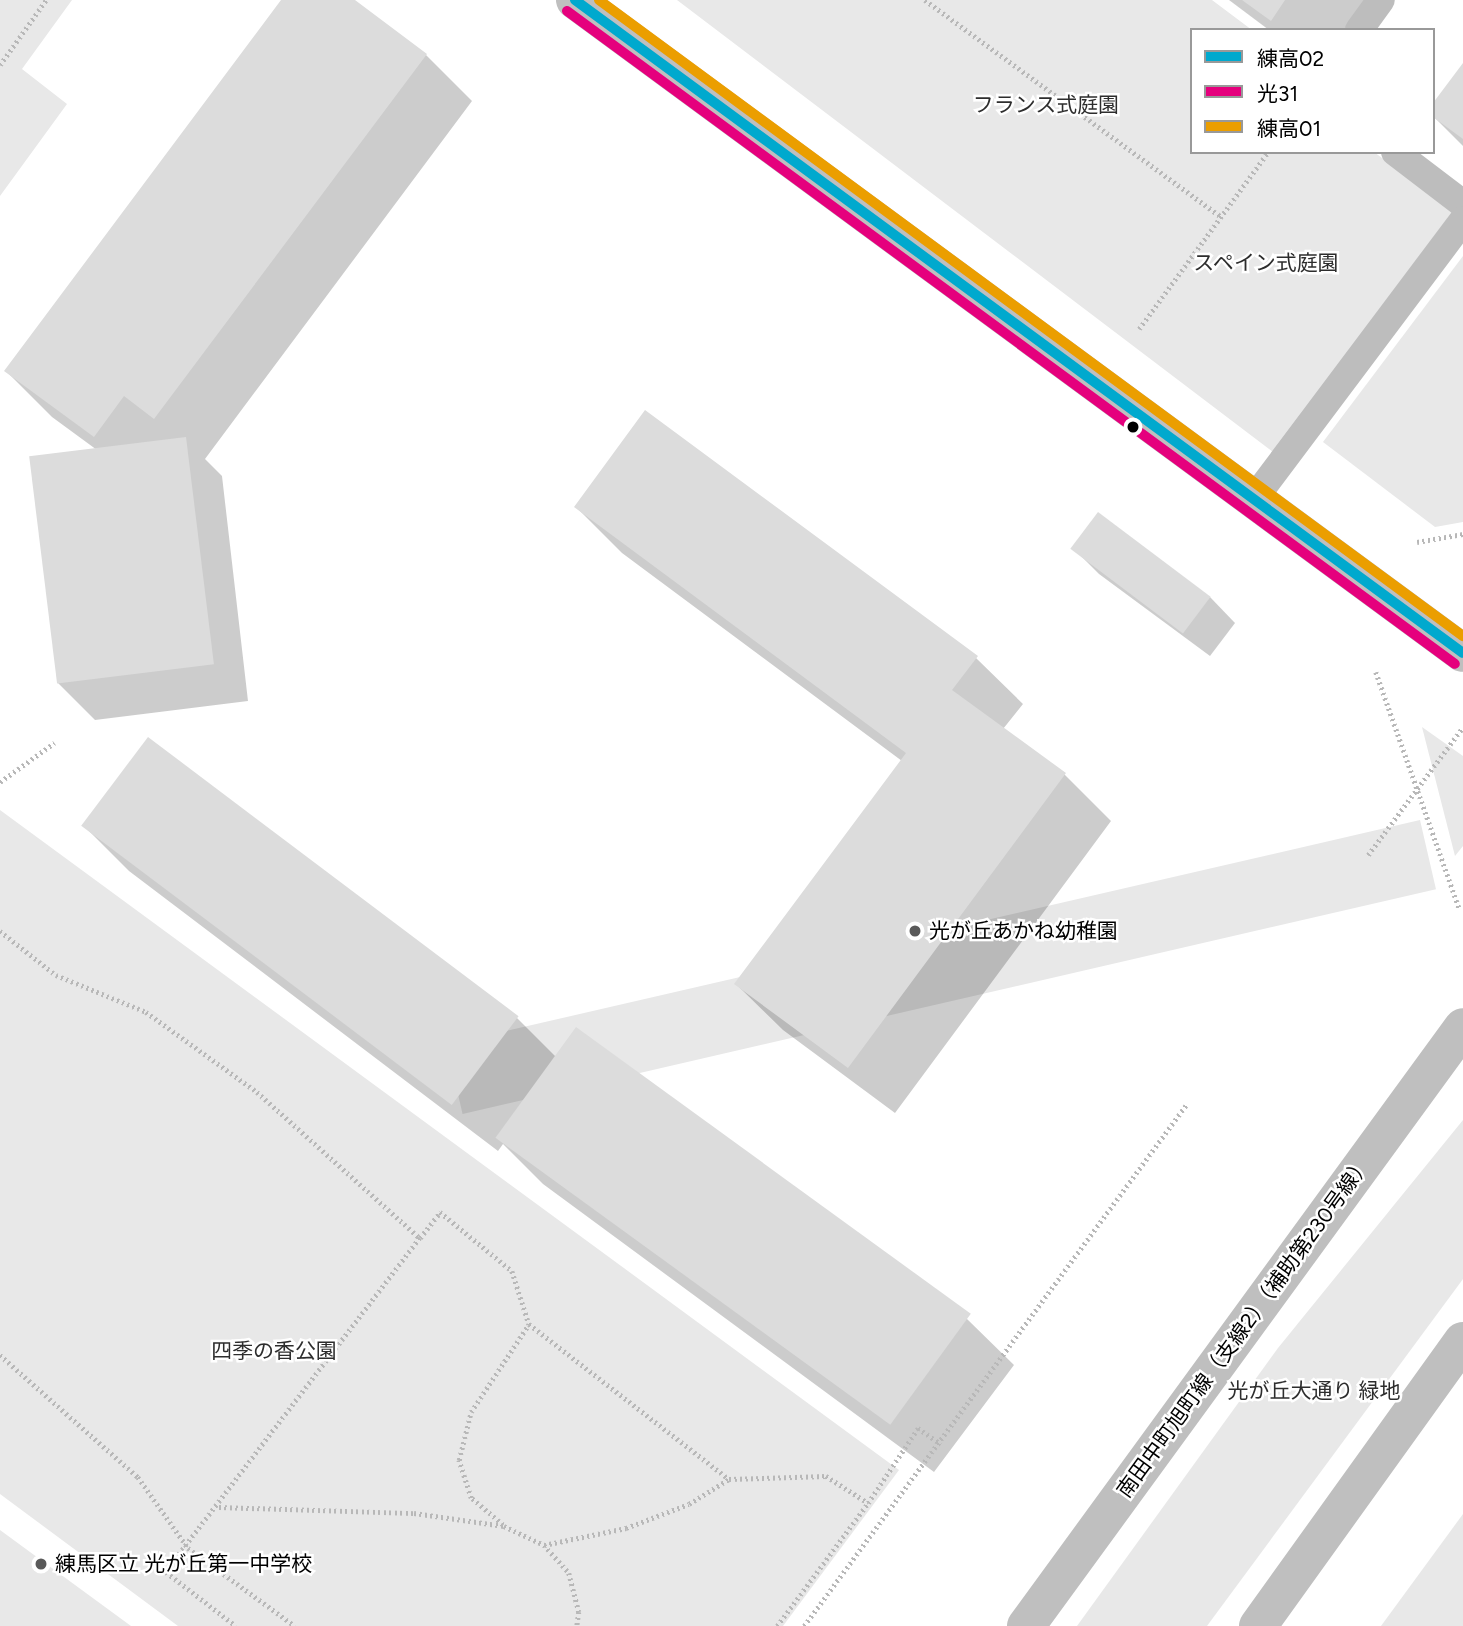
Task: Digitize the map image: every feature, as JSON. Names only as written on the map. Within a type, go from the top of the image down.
[{"type":"street","points":[[575,0],[1463,653]]},
{"type":"street","name":"南田中町旭町線（支線2）（補助第230号線）","points":[[1026,1626],[1463,1027]]},
{"type":"street","points":[[1258,1626],[1463,1341]]},
{"type":"lane","points":[[1360,28],[1381,0]]},
{"type":"lane","points":[[1398,154],[1463,204]]},
{"type":"lane","points":[[1253,500],[1463,220]]},
{"type":"path","points":[[0,65],[46,0]]},
{"type":"path","points":[[925,0],[1220,216]]},
{"type":"path","points":[[1139,329],[1266,154]]},
{"type":"path","points":[[1417,542],[1463,534]]},
{"type":"path","points":[[1376,672],[1459,908]]},
{"type":"path","points":[[1368,855],[1463,727]]},
{"type":"path","points":[[0,782],[54,743]]},
{"type":"path","points":[[0,931],[56,975],[146,1012],[257,1092],[420,1238]]},
{"type":"path","points":[[804,1626],[941,1444],[1186,1105]]},
{"type":"path","points":[[236,1626],[166,1572],[188,1548],[440,1212],[512,1271],[529,1324],[729,1479]]},
{"type":"path","points":[[529,1324],[471,1412],[459,1460],[471,1498],[504,1526],[544,1545],[569,1573],[579,1612],[577,1626]]},
{"type":"path","points":[[0,1355],[138,1477],[188,1548],[295,1626]]},
{"type":"path","points":[[777,1626],[868,1503],[918,1429],[941,1444]]},
{"type":"path","points":[[544,1545],[626,1528],[689,1504],[729,1479],[825,1476],[868,1503]]},
{"type":"path","points":[[218,1507],[414,1513],[504,1526]]},
{"type":"green space","points":[[0,0],[72,0],[22,69],[67,104],[0,196]]},
{"type":"green space","points":[[677,0],[1212,0],[1249,28],[1190,28],[1190,154],[1377,154],[1453,211],[1273,452]]},
{"type":"green space","points":[[1463,256],[1463,522],[1435,527],[1323,442]]},
{"type":"green space","points":[[1422,727],[1463,756],[1463,846],[1455,856]]},
{"type":"green space","name":"四季の香公園","points":[[0,810],[899,1470],[783,1626],[178,1626],[0,1494]]},
{"type":"green space","points":[[1420,820],[1436,889],[463,1114],[447,1045]]},
{"type":"green space","name":"光が丘大通り 緑地","points":[[1463,1120],[1463,1279],[1207,1626],[1077,1626],[1278,1348]]},
{"type":"green space","points":[[1463,1514],[1463,1626],[1381,1626]]},
{"type":"green space","name":"練馬区立 光が丘第一中学校","points":[[0,1530],[131,1626],[0,1626]]},
{"type":"building","points":[[281,0],[355,0],[427,54],[154,419],[124,396],[94,437],[4,371]]},
{"type":"building","points":[[1242,0],[1285,0],[1271,21]]},
{"type":"building","points":[[1463,63],[1463,139],[1435,118],[1435,100]]},
{"type":"building","points":[[645,410],[978,656],[952,690],[1066,773],[848,1068],[734,984],[906,753],[574,507]]},
{"type":"building","points":[[186,437],[214,664],[57,684],[29,456]]},
{"type":"building","points":[[1098,512],[1211,597],[1183,634],[1070,549]]},
{"type":"building","points":[[148,737],[519,1016],[452,1105],[81,826]]},
{"type":"building","points":[[576,1027],[971,1314],[890,1425],[495,1138]]},
{"type":"transit line","name":"練高02","points":[[575,0],[1463,653]]},
{"type":"transit line","name":"練高01","points":[[599,0],[1463,636]]},
{"type":"transit line","name":"光31","points":[[567,11],[1455,664]]},
{"type":"place","name":"光が丘あかね幼稚園","points":[[915,931]]},
{"type":"place","name":"練馬区立 光が丘第一中学校","points":[[41,1564]]},
{"type":"park label","name":"フランス式庭園","points":[[1046,105]]},
{"type":"park label","name":"スペイン式庭園","points":[[1266,263]]}]
